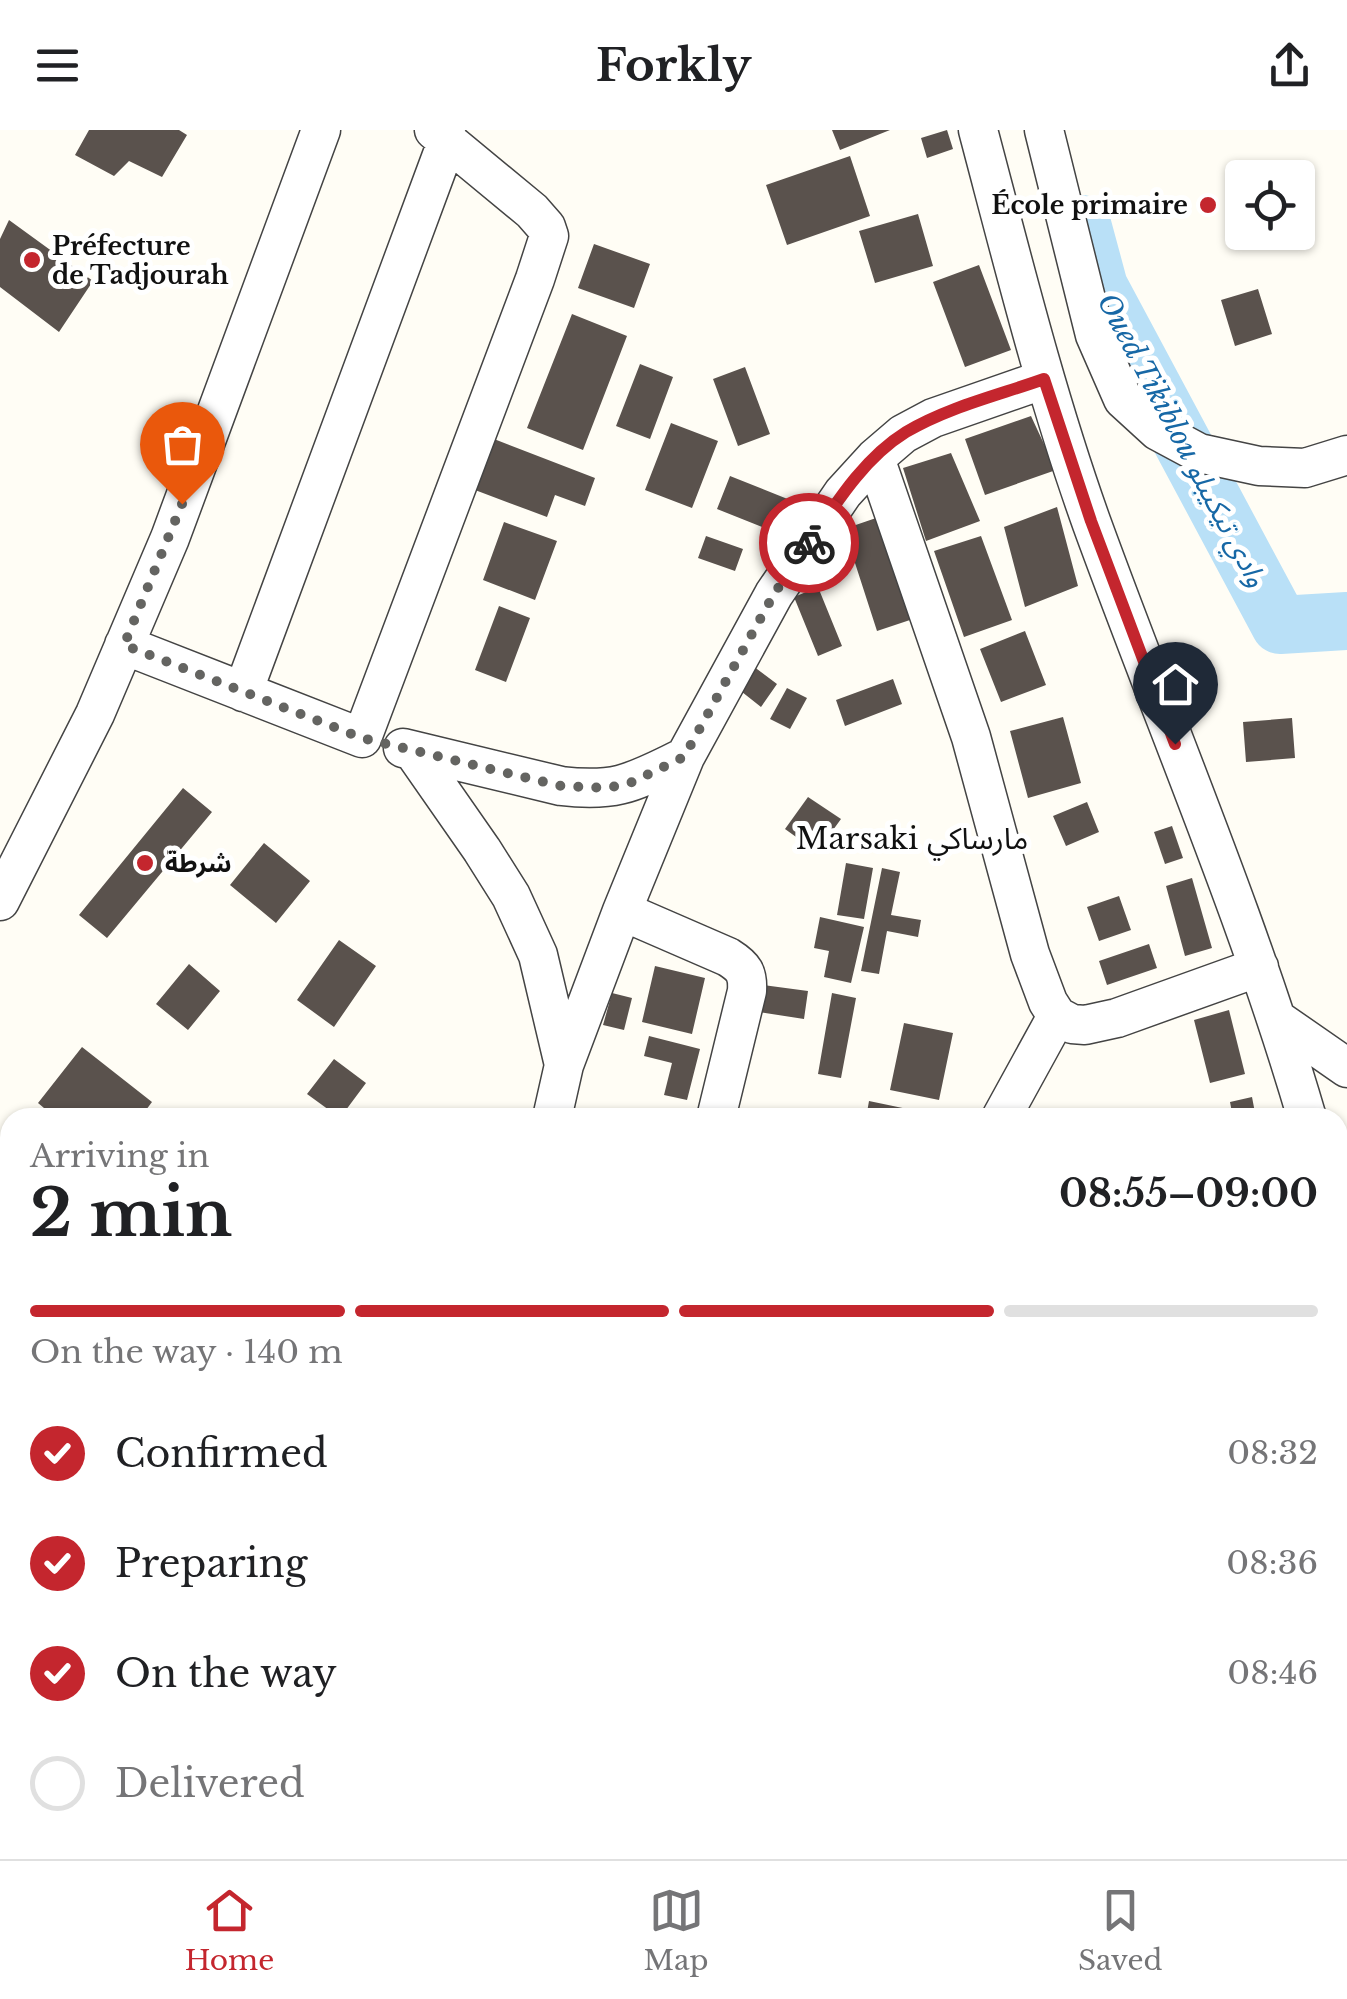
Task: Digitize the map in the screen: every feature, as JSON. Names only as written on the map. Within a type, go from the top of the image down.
[{"type":"street","points":[[0,901],[95,714],[170,538],[321,130]]},
{"type":"street","points":[[978,130],[1044,379],[1091,521],[1259,967],[1304,1108]]},
{"type":"street","points":[[1044,130],[1095,335],[1123,399],[1158,431],[1199,453],[1259,466],[1347,472]]},
{"type":"street","points":[[243,692],[441,135],[532,211],[548,230],[548,242],[362,738]]},
{"type":"street","points":[[554,1108],[564,1065],[684,757],[774,594],[843,492],[903,434],[933,418],[1044,379]]},
{"type":"street","points":[[1304,468],[1347,455]]},
{"type":"street","points":[[874,458],[971,737],[1030,954],[1057,1016],[1072,1024],[1085,1025],[1117,1018],[1259,967]]},
{"type":"street","points":[[124,645],[362,738],[544,782],[607,788],[630,783],[684,757]]},
{"type":"street","points":[[413,750],[512,896],[538,954],[564,1065]]},
{"type":"street","points":[[622,911],[728,957],[746,971],[747,992],[718,1108]]},
{"type":"street","points":[[1006,1108],[1057,1016]]},
{"type":"street","points":[[1278,1020],[1347,1068]]},
{"type":"building","points":[[89,130],[179,130],[187,135],[162,177],[129,161],[114,176],[75,155]]},
{"type":"building","points":[[832,130],[890,130],[840,150]]},
{"type":"building","points":[[947,130],[953,149],[927,158],[921,138]]},
{"type":"building","points":[[850,156],[870,216],[787,245],[766,185]]},
{"type":"building","points":[[918,214],[933,266],[875,283],[859,231]]},
{"type":"building","name":"Préfecture de Tadjourah","points":[[9,220],[93,281],[59,332],[0,287],[0,239]]},
{"type":"building","points":[[594,244],[650,264],[634,308],[578,288]]},
{"type":"building","points":[[979,265],[1011,350],[965,367],[933,282]]},
{"type":"building","points":[[1258,289],[1272,334],[1235,346],[1221,300]]},
{"type":"building","points":[[572,314],[627,336],[583,450],[527,428]]},
{"type":"building","points":[[640,364],[673,377],[650,439],[616,426]]},
{"type":"building","points":[[745,367],[770,434],[738,446],[713,379]]},
{"type":"building","points":[[1031,416],[1056,470],[985,495],[965,439]]},
{"type":"building","points":[[671,423],[718,441],[692,508],[645,490]]},
{"type":"building","points":[[494,439],[595,478],[585,506],[555,495],[547,517],[475,490]]},
{"type":"building","points":[[951,453],[980,521],[926,541],[903,468]]},
{"type":"building","points":[[730,476],[795,502],[782,535],[717,509]]},
{"type":"building","points":[[1057,507],[1078,586],[1025,607],[1004,527]]},
{"type":"building","points":[[879,517],[913,619],[877,631],[844,529]]},
{"type":"building","points":[[504,522],[557,541],[535,600],[483,580]]},
{"type":"building","points":[[706,536],[743,549],[735,571],[698,558]]},
{"type":"building","points":[[981,536],[1012,620],[964,637],[934,551]]},
{"type":"building","points":[[818,587],[842,646],[818,656],[794,597]]},
{"type":"building","points":[[499,606],[530,618],[506,682],[475,670]]},
{"type":"building","points":[[1025,631],[1046,685],[1001,702],[980,649]]},
{"type":"building","points":[[753,666],[777,684],[761,707],[737,688]]},
{"type":"building","points":[[893,679],[902,704],[845,726],[836,700]]},
{"type":"building","points":[[787,688],[807,698],[790,729],[770,719]]},
{"type":"building","points":[[1063,717],[1081,783],[1028,798],[1010,731]]},
{"type":"building","points":[[1292,718],[1295,758],[1246,762],[1243,722]]},
{"type":"building","name":"شرطة","points":[[183,788],[212,812],[107,938],[79,915]]},
{"type":"building","points":[[808,797],[841,819],[817,852],[785,829]]},
{"type":"building","points":[[1087,802],[1099,832],[1066,846],[1053,816]]},
{"type":"building","points":[[1172,826],[1183,858],[1165,864],[1154,832]]},
{"type":"building","points":[[264,843],[310,881],[276,923],[230,885]]},
{"type":"building","points":[[846,863],[873,868],[864,919],[837,915]]},
{"type":"building","points":[[882,868],[900,872],[891,915],[921,920],[918,937],[887,931],[879,974],[861,971]]},
{"type":"building","points":[[1192,878],[1212,948],[1185,956],[1166,886]]},
{"type":"building","points":[[1119,896],[1131,930],[1099,941],[1087,907]]},
{"type":"building","points":[[820,917],[864,927],[851,983],[824,977],[829,951],[814,948]]},
{"type":"building","points":[[339,940],[376,966],[334,1027],[297,1000]]},
{"type":"building","points":[[1149,944],[1157,968],[1107,985],[1099,961]]},
{"type":"building","points":[[189,964],[220,991],[188,1030],[156,1004]]},
{"type":"building","points":[[655,966],[705,978],[692,1034],[642,1022]]},
{"type":"building","points":[[763,985],[808,991],[804,1019],[759,1012]]},
{"type":"building","points":[[612,993],[632,998],[624,1030],[603,1025]]},
{"type":"building","points":[[832,993],[856,998],[841,1078],[818,1074]]},
{"type":"building","points":[[1229,1010],[1245,1074],[1210,1083],[1194,1020]]},
{"type":"building","points":[[904,1023],[953,1033],[939,1100],[890,1090]]},
{"type":"building","points":[[649,1036],[700,1049],[687,1100],[664,1095],[672,1063],[644,1056]]},
{"type":"building","points":[[82,1047],[152,1102],[148,1108],[44,1108],[38,1103]]},
{"type":"building","points":[[334,1059],[366,1083],[347,1108],[326,1108],[307,1094]]},
{"type":"building","points":[[1252,1097],[1254,1108],[1231,1108],[1230,1102]]},
{"type":"building","points":[[869,1101],[903,1108],[868,1108]]},
{"type":"waterway","name":"Oued Tikiblou وادي تيكيبلو","points":[[1082,224],[1099,287],[1280,625],[1347,621]]},
{"type":"way so far","points":[[182,504],[124,645],[362,738],[587,789],[630,783],[684,757],[774,594],[809,543]]},
{"type":"place","name":"École primaire","points":[[1208,205]]},
{"type":"place","name":"Préfecture de Tadjourah","points":[[32,260]]},
{"type":"place","name":"شرطة","points":[[145,863]]},
{"type":"district","name":"Marsaki مارساكي","points":[[912,838]]},
{"type":"route","points":[[809,543],[843,492],[903,434],[933,418],[1044,379],[1091,521],[1175,744]]}]
